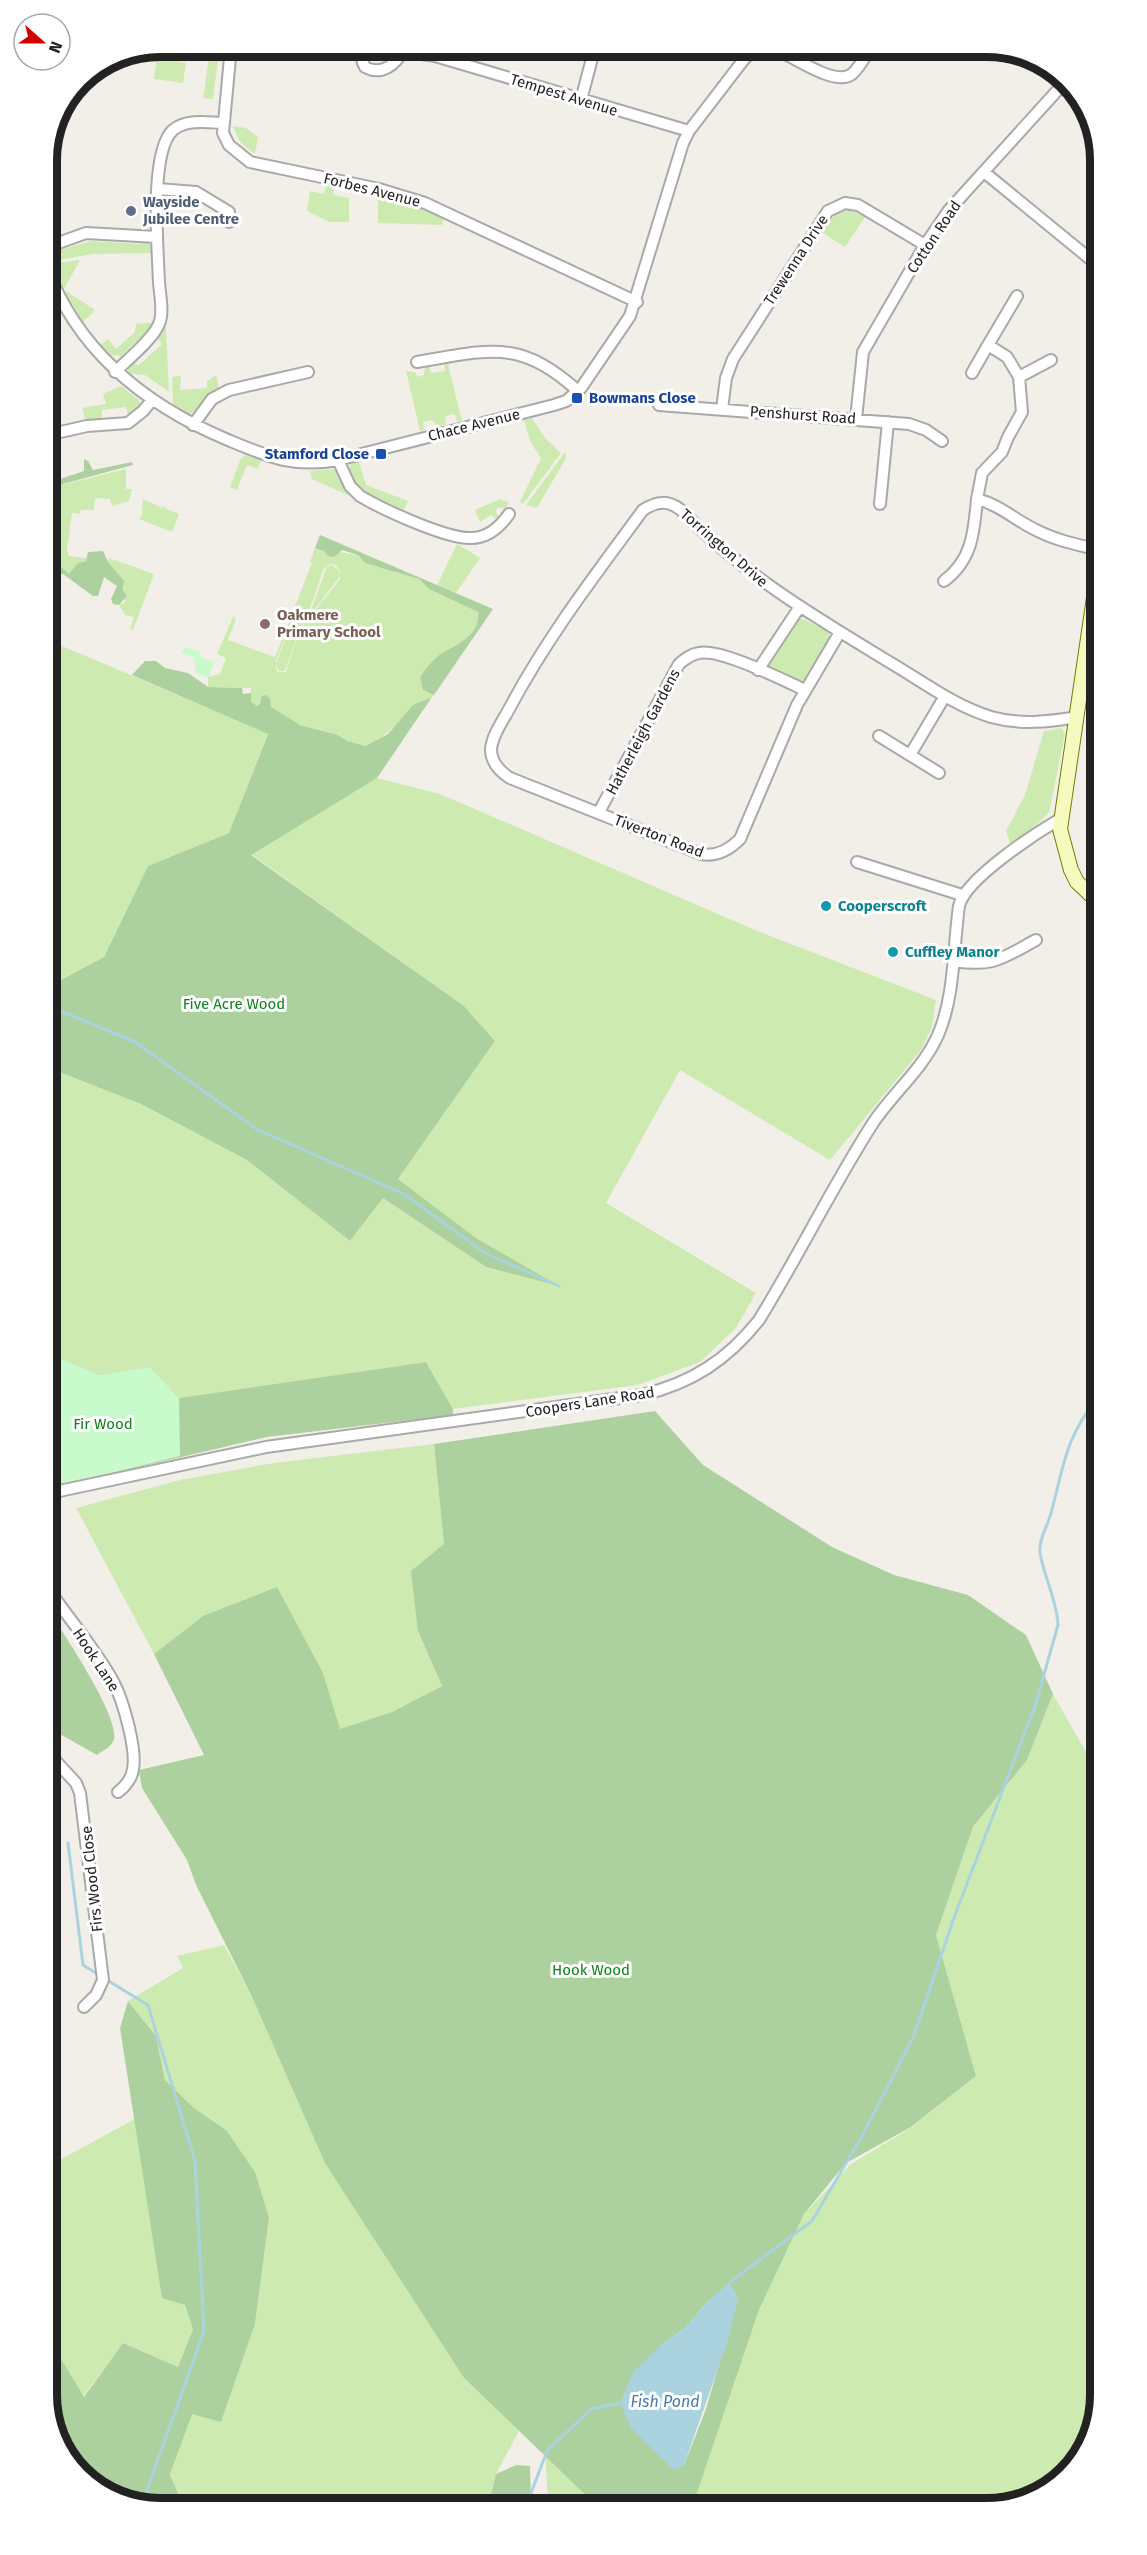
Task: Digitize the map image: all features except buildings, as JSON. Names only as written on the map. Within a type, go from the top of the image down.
[{"type":"main road","points":[[1090,626],[1060,819],[1060,840],[1071,870],[1077,882],[1090,894]]},
{"type":"street","points":[[116,372],[159,325],[157,237],[162,146],[174,130],[194,122],[222,123],[230,57]]},
{"type":"street","name":"Tempest Avenue","points":[[362,57],[365,67],[376,71],[395,63],[399,57]]},
{"type":"street","name":"Tempest Avenue","points":[[441,57],[689,131]]},
{"type":"street","points":[[581,100],[592,57]]},
{"type":"street","name":"Chace Avenue","points":[[58,297],[75,326],[116,372],[152,400],[193,425],[290,463],[339,460],[566,401],[578,391],[616,339],[637,302],[677,161],[689,131],[746,57]]},
{"type":"street","points":[[790,57],[828,76],[846,77],[854,72],[864,57]]},
{"type":"street","name":"Cotton Road","points":[[856,419],[863,352],[925,245],[949,210],[1060,87]]},
{"type":"street","name":"Forbes Avenue","points":[[222,123],[229,145],[250,162],[379,189],[425,203],[637,302]]},
{"type":"street","points":[[984,172],[1090,259]]},
{"type":"street","points":[[158,189],[196,192],[228,212],[229,222]]},
{"type":"street","name":"Trewenna Drive","points":[[722,409],[726,378],[733,359],[828,211],[845,203],[858,205],[925,245]]},
{"type":"street","points":[[57,243],[86,233],[157,237]]},
{"type":"street","points":[[972,373],[1017,296]]},
{"type":"street","points":[[944,581],[960,567],[972,545],[982,473],[1002,452],[1008,436],[1023,412],[1019,377],[1006,357],[988,345]]},
{"type":"street","points":[[417,362],[478,351],[513,352],[541,362],[578,391]]},
{"type":"street","points":[[1019,377],[1051,360]]},
{"type":"street","points":[[193,425],[212,399],[229,390],[308,372]]},
{"type":"street","points":[[57,433],[87,426],[128,423],[152,400]]},
{"type":"street","name":"Penshurst Road","points":[[659,405],[916,425],[942,441]]},
{"type":"street","points":[[880,504],[888,422]]},
{"type":"street","points":[[339,460],[350,486],[360,496],[446,533],[471,538],[487,534],[501,525],[509,514]]},
{"type":"street","points":[[977,499],[998,506],[1035,530],[1063,542],[1090,548]]},
{"type":"street","name":"Torrington Drive","points":[[496,734],[540,653],[569,609],[644,510],[657,503],[673,504],[748,572],[799,609],[973,711],[1007,721],[1040,722],[1077,717]]},
{"type":"street","points":[[758,670],[799,609]]},
{"type":"street","name":"Tiverton Road","points":[[496,734],[491,748],[492,756],[497,767],[506,775],[701,854],[716,854],[732,847],[744,828],[805,690],[840,632]]},
{"type":"street","name":"Hatherleigh Gardens","points":[[599,812],[679,664],[688,656],[709,652],[805,690]]},
{"type":"street","points":[[910,755],[945,696]]},
{"type":"street","points":[[1080,696],[1090,697]]},
{"type":"street","points":[[879,736],[939,773]]},
{"type":"street","points":[[857,862],[962,895],[976,879],[1060,819]]},
{"type":"street","name":"Coopers Lane Road","points":[[57,1492],[266,1447],[642,1395],[666,1390],[709,1369],[742,1340],[759,1320],[860,1144],[878,1116],[926,1057],[937,1037],[946,1011],[962,895]]},
{"type":"street","points":[[952,960],[983,964],[997,962],[1036,940]]},
{"type":"street","name":"Hook Lane","points":[[57,1601],[114,1684],[128,1727],[134,1770],[125,1787],[118,1792]]},
{"type":"street","name":"Firs Wood Close","points":[[57,1762],[76,1783],[85,1819],[103,1980],[96,1995],[84,2007]]},
{"type":"green space","points":[[157,57],[186,63],[183,83],[154,79]]},
{"type":"green space","points":[[209,57],[218,59],[213,99],[203,98]]},
{"type":"green space","points":[[233,126],[246,128],[258,137],[255,154],[240,142]]},
{"type":"green space","points":[[326,185],[334,187],[333,195],[349,198],[349,222],[329,222],[307,211],[310,191],[324,194]]},
{"type":"green space","points":[[375,193],[445,217],[442,225],[378,223],[378,199],[369,195]]},
{"type":"green space","points":[[850,210],[865,217],[845,247],[821,232],[836,213]]},
{"type":"green space","points":[[144,240],[150,245],[152,253],[93,254],[57,260],[57,248],[60,246],[63,249],[90,241],[141,244]]},
{"type":"green space","points":[[80,260],[64,289],[57,271],[57,263]]},
{"type":"green space","points":[[66,291],[95,310],[83,322],[66,293]]},
{"type":"green space","points":[[156,322],[121,356],[111,355],[101,345],[108,339],[116,349],[135,332],[136,324]]},
{"type":"green space","points":[[165,327],[169,392],[145,375],[129,374],[128,371],[133,360],[138,366],[162,344],[157,338]]},
{"type":"green space","points":[[447,360],[462,421],[457,421],[455,414],[445,416],[446,424],[437,427],[433,420],[423,422],[424,430],[420,431],[406,371],[415,372],[418,377],[424,375],[425,364],[429,365],[431,373],[445,371],[444,363]]},
{"type":"green space","points":[[216,375],[219,388],[193,412],[189,414],[173,405],[172,377],[181,376],[180,390],[207,388],[207,381]]},
{"type":"green space","points":[[121,386],[139,400],[140,407],[128,415],[126,407],[102,410],[102,419],[86,421],[82,408],[106,404],[103,394]]},
{"type":"green space","points":[[532,418],[545,438],[561,453],[523,504],[520,502],[541,458],[530,441],[524,420]]},
{"type":"green space","points":[[565,452],[566,458],[537,508],[526,505]]},
{"type":"green space","points":[[246,455],[261,461],[258,469],[247,465],[237,490],[230,487],[241,458]]},
{"type":"green space","points":[[84,459],[88,461],[93,470],[132,462],[133,465],[57,486],[57,480],[84,471]]},
{"type":"green space","points":[[359,462],[366,485],[408,501],[404,510],[371,495],[357,484],[349,468],[351,464]]},
{"type":"green space","points":[[126,469],[126,489],[132,489],[129,501],[112,506],[110,499],[95,498],[94,510],[81,510],[80,514],[72,513],[67,550],[69,556],[86,558],[86,561],[69,574],[57,563],[57,486]]},
{"type":"green space","points":[[334,469],[350,496],[312,479],[310,471]]},
{"type":"green space","points":[[143,499],[163,508],[164,505],[166,509],[179,514],[172,532],[139,519],[142,515]]},
{"type":"green space","points":[[500,499],[509,502],[505,509],[499,507],[495,511],[499,517],[498,521],[491,515],[480,522],[475,510]]},
{"type":"green space","points":[[320,535],[493,609],[434,695],[423,690],[420,677],[439,655],[471,634],[478,621],[478,612],[429,589],[419,579],[365,563],[358,555],[342,550],[334,557],[328,556],[324,551],[315,548]]},
{"type":"green space","points":[[457,544],[480,558],[456,593],[437,585]]},
{"type":"green space","points":[[315,548],[358,555],[365,563],[419,579],[429,589],[478,612],[478,621],[471,634],[439,655],[420,677],[426,690],[434,695],[376,741],[366,746],[347,741],[338,735],[300,725],[260,704],[257,706],[250,702],[251,688],[208,687],[208,677],[220,674],[226,658],[217,654],[233,617],[236,619],[228,640],[275,657],[312,563],[310,562]],"holes":[[[334,564],[340,570],[340,579],[299,631],[286,672],[277,672],[276,661],[292,620],[309,611],[324,568]]]},
{"type":"green space","points":[[103,551],[108,562],[124,581],[123,590],[127,596],[119,605],[113,604],[111,599],[117,586],[104,577],[98,596],[93,596],[63,574],[57,574],[57,563],[69,574],[78,563],[86,561],[88,552]]},
{"type":"green space","points":[[109,558],[154,574],[133,630],[130,629],[134,617],[125,615],[119,605],[125,602],[124,585],[108,562]]},
{"type":"green space","points":[[332,565],[339,571],[340,576],[299,630],[287,666],[284,671],[279,671],[276,664],[292,621],[310,613],[327,566]]},
{"type":"green space","points":[[803,619],[828,632],[831,640],[807,680],[801,683],[767,667],[766,663],[796,620]]},
{"type":"green space","points":[[57,644],[268,733],[229,833],[148,866],[104,957],[57,983]]},
{"type":"green space","points":[[184,647],[200,652],[199,656],[214,662],[208,677],[196,673],[194,657],[182,653]]},
{"type":"green space","name":"Five Acre Wood","points":[[145,661],[156,661],[165,668],[188,673],[208,687],[242,688],[243,694],[251,693],[251,702],[257,706],[262,696],[266,695],[270,699],[271,707],[300,725],[338,735],[347,741],[366,746],[388,734],[413,705],[432,697],[377,778],[251,855],[464,1006],[495,1041],[398,1179],[476,1238],[559,1286],[486,1267],[383,1198],[350,1241],[247,1160],[141,1104],[57,1071],[57,982],[104,957],[148,866],[229,833],[268,734],[132,675]]},
{"type":"green space","points":[[1062,728],[1065,734],[1049,813],[1013,844],[1010,843],[1006,831],[1025,795],[1044,731]]},
{"type":"green space","points":[[377,778],[440,794],[755,930],[936,1000],[932,1027],[921,1050],[830,1160],[680,1070],[606,1203],[756,1293],[736,1328],[700,1362],[638,1385],[453,1409],[426,1362],[179,1398],[150,1367],[99,1375],[57,1357],[57,1071],[141,1104],[247,1160],[350,1241],[383,1198],[486,1267],[556,1285],[476,1238],[398,1179],[495,1041],[464,1006],[251,854]]},
{"type":"green space","points":[[57,1357],[99,1375],[150,1367],[179,1398],[426,1362],[453,1409],[453,1415],[267,1437],[57,1486]]},
{"type":"green space","name":"Fir Wood","points":[[57,1357],[99,1375],[150,1367],[179,1398],[180,1456],[57,1486]]},
{"type":"green space","name":"Hook Wood","points":[[655,1411],[703,1465],[832,1547],[894,1575],[968,1595],[1026,1635],[1053,1694],[1027,1760],[973,1827],[936,1935],[976,2076],[911,2127],[846,2163],[804,2214],[759,2310],[695,2498],[589,2498],[464,2378],[325,2163],[253,1999],[196,1885],[187,1860],[142,1788],[139,1770],[204,1755],[154,1654],[203,1616],[277,1587],[323,1673],[340,1729],[392,1712],[442,1686],[418,1631],[411,1571],[444,1544],[434,1444]],"holes":[[[738,2300],[706,2409],[684,2465],[674,2469],[660,2346],[686,2327],[708,2301]]]},
{"type":"green space","points":[[434,1444],[444,1544],[418,1631],[442,1686],[392,1712],[339,1730],[323,1673],[203,1616],[154,1654],[76,1508],[180,1480],[274,1463]]},
{"type":"green space","points":[[57,1623],[100,1695],[113,1728],[113,1742],[97,1755],[57,1732]]},
{"type":"green space","points":[[1053,1694],[1090,1759],[1090,2395],[1085,2428],[1069,2458],[1050,2477],[1020,2493],[1000,2497],[695,2498],[759,2310],[804,2214],[851,2164],[912,2127],[976,2076],[936,1935],[973,1827],[1027,1760]]},
{"type":"green space","points":[[224,1945],[253,1999],[326,2163],[464,2378],[519,2431],[496,2474],[490,2498],[180,2498],[170,2476],[192,2413],[221,2422],[255,2324],[269,2218],[226,2130],[194,2108],[165,2080],[156,2036],[128,2001],[183,1968],[177,1956]]},
{"type":"green space","points":[[128,2001],[156,2036],[165,2080],[194,2108],[226,2130],[255,2172],[269,2218],[255,2324],[221,2422],[192,2414],[170,2475],[180,2498],[154,2498],[127,2493],[97,2477],[78,2458],[71,2446],[62,2428],[58,2408],[57,2352],[84,2397],[123,2343],[178,2367],[193,2329],[185,2305],[162,2298],[120,2028]]},
{"type":"green space","points":[[135,2119],[193,2329],[178,2367],[123,2343],[83,2397],[57,2353],[57,2161]]},
{"type":"green space","points":[[545,2444],[596,2498],[548,2498]]},
{"type":"green space","points":[[516,2465],[530,2466],[531,2498],[490,2498],[496,2474]]},
{"type":"water","name":"Fish Pond","points":[[730,2282],[738,2300],[727,2343],[684,2465],[674,2470],[631,2428],[620,2403],[634,2371],[660,2346],[686,2327],[708,2301]]},
{"type":"waterway","points":[[57,1009],[135,1042],[258,1130],[404,1194],[485,1253],[559,1286]]},
{"type":"waterway","points":[[730,2282],[812,2221],[862,2136],[913,2038],[955,1915],[1035,1706],[1058,1625],[1040,1553],[1040,1543],[1050,1518],[1067,1452],[1090,1408]]},
{"type":"waterway","points":[[68,1843],[83,1965],[99,1975]]},
{"type":"waterway","points":[[107,1980],[148,2005],[195,2161],[204,2331],[145,2497]]},
{"type":"waterway","points":[[529,2498],[547,2451],[591,2409],[620,2403]]},
{"type":"place","name":"Wayside Jubilee Centre","points":[[131,211]]},
{"type":"place","name":"Bowmans Close","points":[[577,398]]},
{"type":"place","name":"Stamford Close","points":[[381,454]]},
{"type":"place","name":"Oakmere Primary School","points":[[265,624]]},
{"type":"place","name":"Cooperscroft","points":[[826,906]]},
{"type":"place","name":"Cuffley Manor","points":[[893,952]]}]
